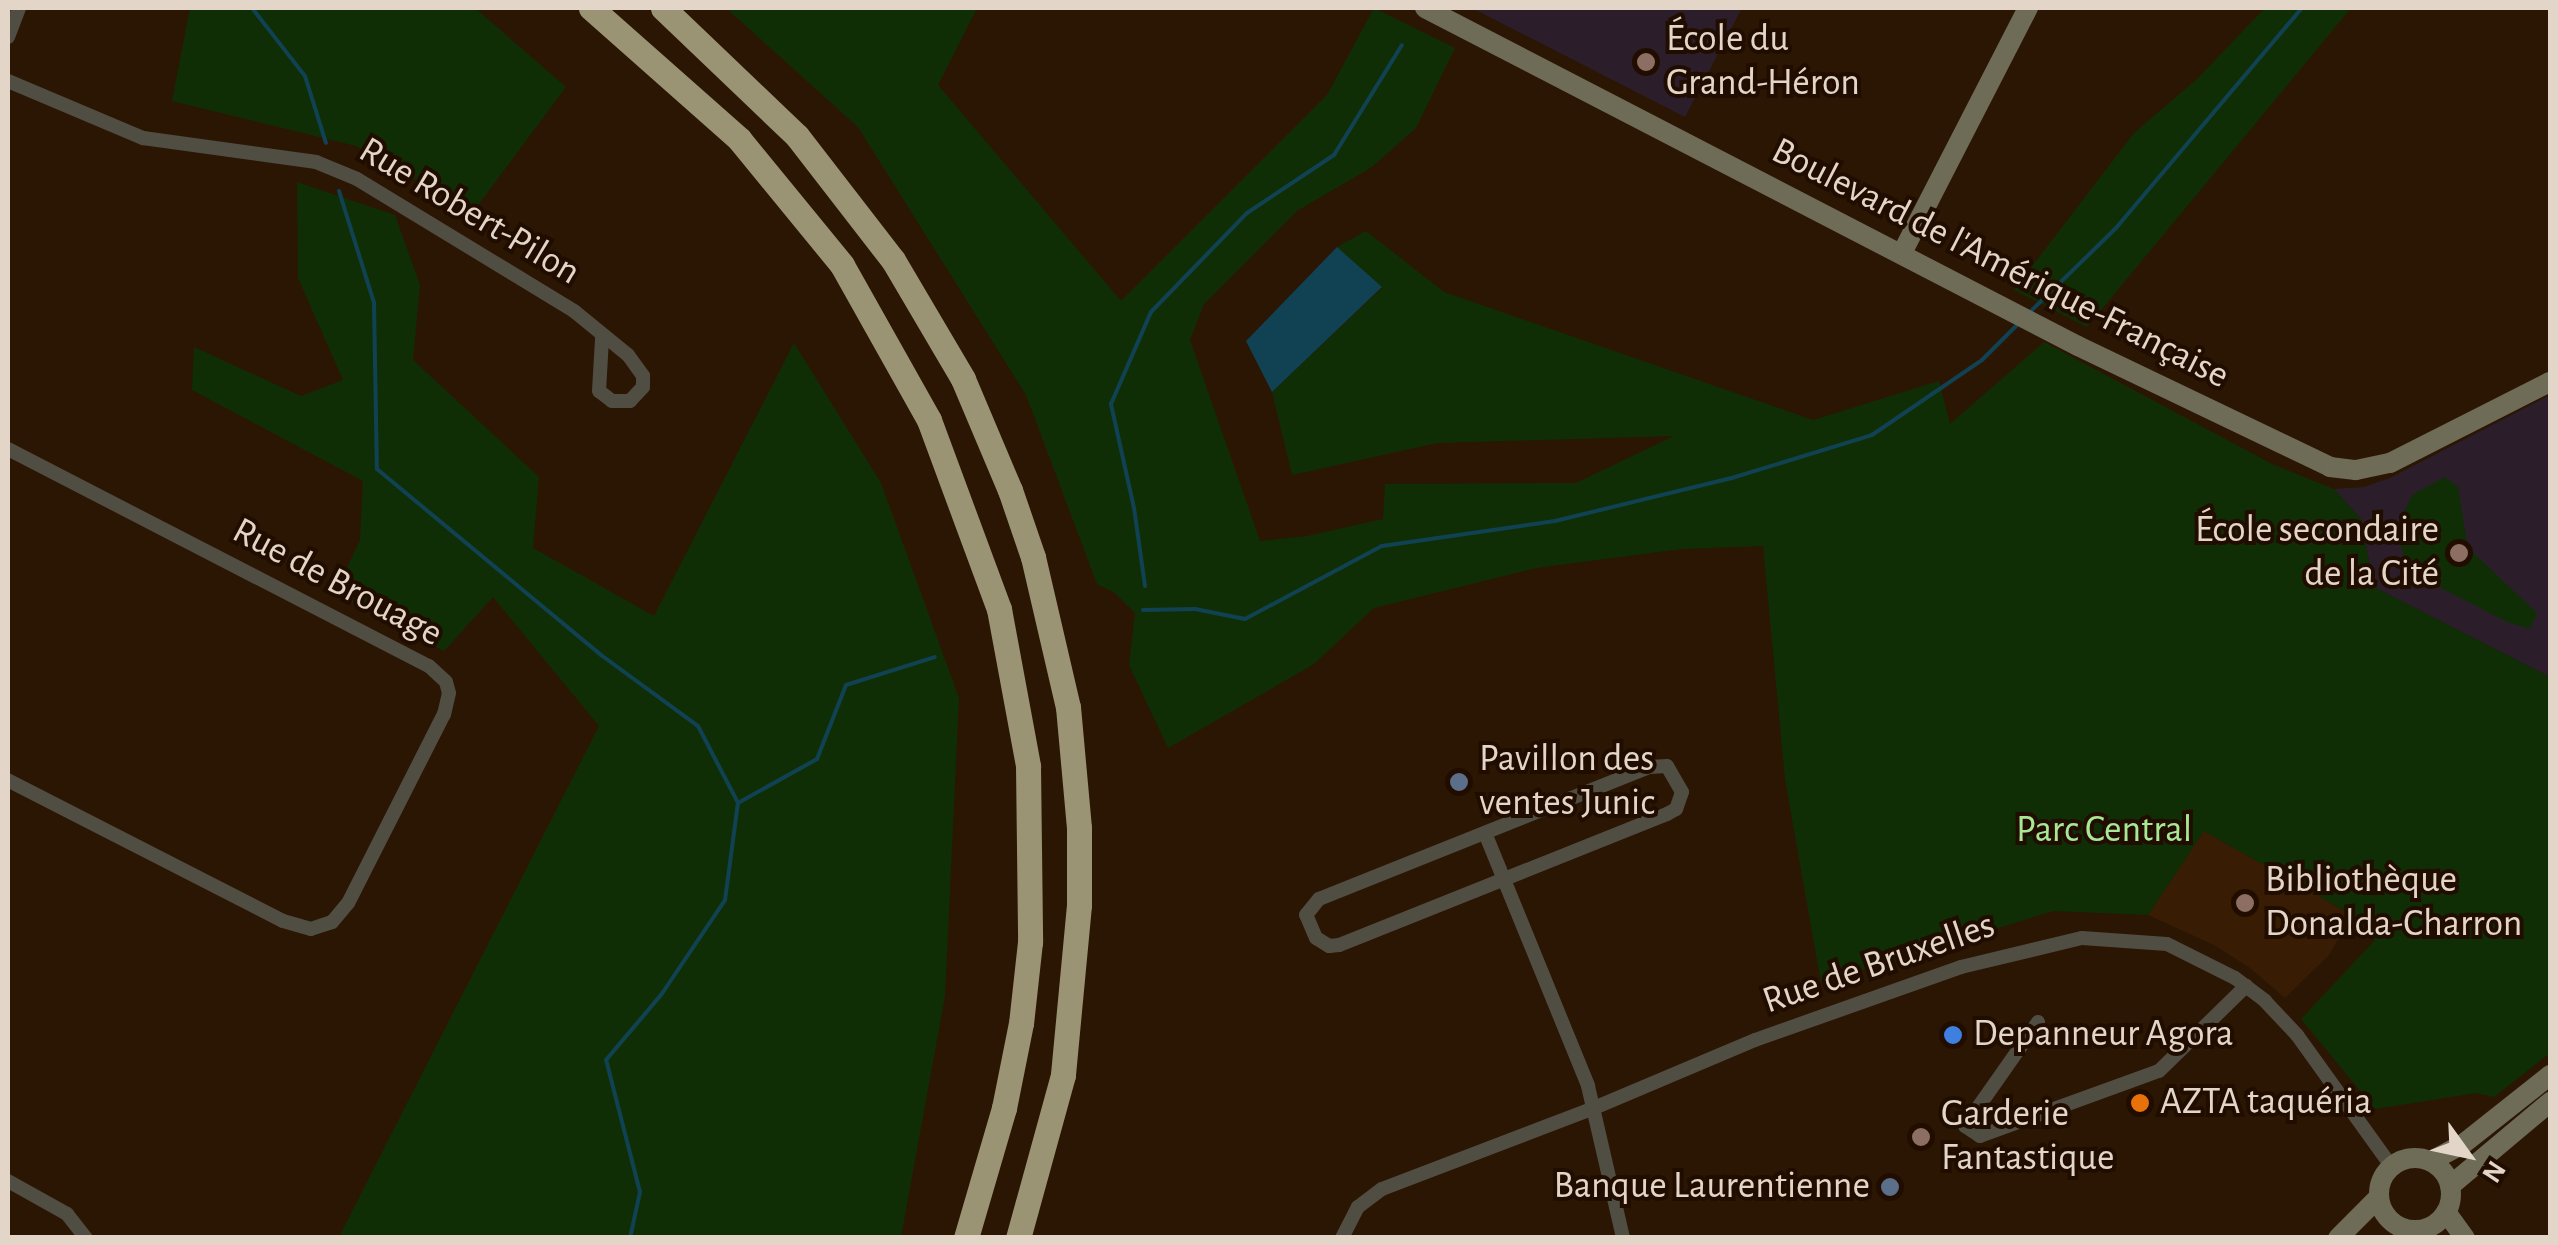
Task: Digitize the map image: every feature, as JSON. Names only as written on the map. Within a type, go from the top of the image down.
[{"type":"highway","points":[[592,8],[739,138],[842,265],[891,345],[934,432],[999,609],[1028,766],[1030,942],[1022,1023],[1004,1108],[966,1238]]},
{"type":"highway","points":[[663,8],[796,136],[884,246],[963,379],[1010,490],[1033,557],[1062,672],[1073,744],[1079,905],[1063,1076],[1018,1238]]},
{"type":"street","points":[[8,37],[19,8]]},
{"type":"street","name":"Boulevard de l'Amérique-Française","points":[[1425,8],[2314,462],[2342,470],[2390,462],[2550,382]]},
{"type":"street","points":[[1902,253],[2028,8]]},
{"type":"street","name":"Rue Robert-Pilon","points":[[8,81],[143,138],[296,159],[344,172],[389,195],[574,312],[628,356],[643,376],[643,388],[630,400],[612,401],[599,390],[602,338]]},
{"type":"street","name":"Rue de Brouage","points":[[8,449],[428,666],[446,682],[448,693],[444,714],[348,902],[332,922],[311,929],[283,921],[8,780]]},
{"type":"street","points":[[1649,766],[1673,770],[1682,792],[1676,808],[1667,814],[1504,880],[1339,946],[1322,944],[1306,914],[1319,898],[1649,766]]},
{"type":"street","points":[[1485,832],[1594,1108],[1624,1238]]},
{"type":"street","name":"Rue de Bruxelles","points":[[1342,1238],[1358,1207],[1382,1189],[1594,1108],[1728,1050],[1961,967],[2036,946],[2100,937],[2167,944],[2199,956],[2246,986],[2297,1035],[2391,1166]]},
{"type":"street","points":[[2038,1022],[1965,1126],[1980,1136],[2159,1072],[2246,986]]},
{"type":"street","points":[[2338,1238],[2378,1198],[2383,1175],[2391,1166],[2410,1158],[2431,1162],[2463,1144],[2550,1075]]},
{"type":"street","points":[[2378,1198],[2388,1220],[2398,1227],[2436,1233],[2446,1212],[2450,1186],[2550,1102]]},
{"type":"street","points":[[2431,1162],[2450,1186]]},
{"type":"street","points":[[8,1182],[67,1214],[86,1238]]},
{"type":"street","points":[[2446,1212],[2466,1238]]},
{"type":"street","points":[[2379,1238],[2398,1227]]},
{"type":"shaded area","name":"École du Grand-Héron","points":[[1472,8],[1742,8],[1685,117]]},
{"type":"shaded area","name":"École secondaire de la Cité","points":[[2550,395],[2550,677],[2374,587],[2361,519],[2334,489],[2364,487],[2390,478]]},
{"type":"shaded area","points":[[2204,831],[2352,915],[2329,955],[2285,998],[2250,968],[2214,945],[2148,915]]},
{"type":"green space","points":[[190,8],[475,8],[566,87],[473,212],[356,146],[172,101]]},
{"type":"green space","name":"Parc Central","points":[[726,8],[977,8],[938,85],[1121,301],[1327,95],[1374,8],[1455,48],[1416,128],[1372,167],[1297,211],[1204,304],[1190,340],[1260,541],[1307,536],[1383,519],[1385,484],[1576,483],[1674,436],[1437,443],[1292,475],[1272,392],[1382,288],[1337,247],[1366,231],[1444,292],[1813,420],[1939,381],[1950,424],[2044,342],[2272,464],[2334,489],[2361,519],[2374,587],[2550,677],[2550,1053],[2494,1097],[2476,1093],[2375,1109],[2301,1019],[2375,940],[2352,915],[2204,831],[2148,915],[2053,911],[1821,983],[1785,779],[1763,546],[1681,549],[1536,568],[1374,608],[1314,664],[1168,748],[1129,665],[1135,613],[1115,593],[1097,584],[1026,395],[858,127]]},
{"type":"green space","points":[[2265,8],[2351,8],[2087,327],[2014,290],[2134,133],[2196,80]]},
{"type":"green space","points":[[297,182],[395,215],[420,285],[413,360],[539,477],[533,548],[654,616],[794,343],[881,483],[959,698],[945,996],[901,1237],[339,1237],[599,726],[493,597],[444,651],[335,593],[360,540],[363,481],[192,390],[194,347],[301,396],[343,380],[298,278]]},
{"type":"green space","points":[[2445,477],[2458,487],[2468,548],[2537,613],[2530,629],[2507,622],[2408,571],[2396,529],[2412,495]]},
{"type":"water","points":[[1337,247],[1382,287],[1272,392],[1246,341]]},
{"type":"waterway","points":[[252,8],[305,76],[326,143]]},
{"type":"waterway","points":[[2029,313],[2116,228],[2302,8]]},
{"type":"waterway","points":[[1145,586],[1134,508],[1111,404],[1151,312],[1247,213],[1334,155],[1402,45]]},
{"type":"waterway","points":[[339,191],[374,303],[377,469],[601,655],[698,726],[738,803]]},
{"type":"waterway","points":[[1143,610],[1195,609],[1245,619],[1382,546],[1555,521],[1735,477],[1872,435],[1982,360],[2019,323]]},
{"type":"waterway","points":[[630,1238],[640,1192],[606,1060],[661,995],[725,900],[738,803],[817,759],[846,685],[935,657]]},
{"type":"place","name":"École du Grand-Héron","points":[[1646,62]]},
{"type":"place","name":"École secondaire de la Cité","points":[[2459,553]]},
{"type":"place","name":"Pavillon des ventes Junic","points":[[1459,782]]},
{"type":"place","name":"Bibliothèque Donalda-Charron","points":[[2245,903]]},
{"type":"place","name":"Depanneur Agora","points":[[1953,1035]]},
{"type":"place","name":"AZTA taquéria","points":[[2140,1103]]},
{"type":"place","name":"Garderie Fantastique","points":[[1921,1137]]},
{"type":"place","name":"Banque Laurentienne","points":[[1890,1187]]}]
